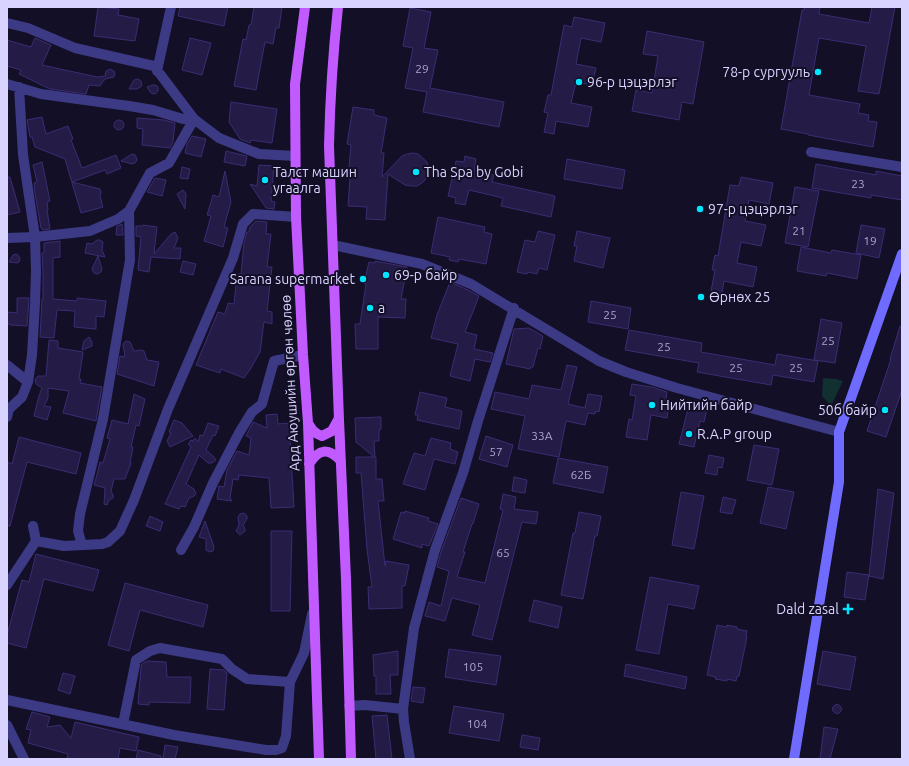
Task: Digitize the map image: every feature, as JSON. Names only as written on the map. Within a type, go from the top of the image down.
[{"type":"main road","name":"Ард Аюушийн өргөн чөлөө","points":[[305,7],[295,84],[296,217],[308,423],[319,759]]},
{"type":"main road","points":[[338,7],[333,52],[329,146],[351,759]]},
{"type":"main road","points":[[794,759],[839,482],[839,432],[902,254]]},
{"type":"main road","points":[[308,423],[315,433],[322,436],[332,431],[338,420]]},
{"type":"main road","points":[[309,464],[319,452],[327,451],[335,455],[341,461]]},
{"type":"street","points":[[157,71],[171,7]]},
{"type":"street","points":[[7,23],[28,28],[75,48],[154,66],[194,119],[219,138],[259,154],[295,156]]},
{"type":"street","points":[[7,84],[41,94],[129,106],[153,110],[183,119],[194,119]]},
{"type":"street","points":[[7,417],[9,409],[22,397],[28,382],[32,355],[35,303],[35,237],[23,155],[19,87]]},
{"type":"street","points":[[7,238],[35,237],[90,230],[118,219],[129,211],[150,173],[170,163],[194,119]]},
{"type":"street","points":[[811,152],[902,167]]},
{"type":"street","points":[[82,545],[78,531],[80,514],[103,419],[130,260],[129,211]]},
{"type":"street","points":[[36,541],[64,546],[108,542],[120,531],[134,500],[168,409],[234,258],[243,224],[254,214],[296,217]]},
{"type":"street","points":[[332,245],[422,264],[471,284],[514,308],[600,361],[626,372],[677,388],[839,432]]},
{"type":"street","points":[[410,759],[403,709],[414,628],[435,550],[463,473],[514,308]]},
{"type":"street","points":[[181,550],[194,527],[213,483],[239,433],[252,412],[262,404],[274,361],[303,355]]},
{"type":"street","points":[[7,365],[28,382]]},
{"type":"street","points":[[7,585],[36,541],[33,526]]},
{"type":"street","points":[[7,700],[174,735],[266,750],[276,750],[282,748],[286,736],[290,682],[304,653],[314,608]]},
{"type":"street","points":[[123,724],[136,660],[150,651],[160,648],[222,659],[232,669],[247,679],[290,682]]},
{"type":"street","points":[[349,706],[365,705],[403,709]]},
{"type":"street","points":[[7,725],[24,759]]},
{"type":"green space","points":[[823,378],[843,381],[831,406],[822,396]]},
{"type":"building","points":[[98,7],[119,9],[118,15],[139,19],[135,41],[94,36]]},
{"type":"building","points":[[180,7],[228,7],[224,26],[178,16]]},
{"type":"building","points":[[254,7],[282,7],[279,28],[276,28],[273,44],[265,42],[256,90],[234,86],[243,39],[246,40],[249,25],[251,25]]},
{"type":"building","points":[[805,7],[820,7],[819,14],[869,23],[872,7],[895,7],[879,94],[858,91],[866,46],[819,38],[809,95],[860,104],[858,113],[869,115],[868,121],[877,122],[873,147],[781,129],[802,10],[804,10]]},
{"type":"building","points":[[410,8],[431,12],[424,48],[438,50],[430,88],[504,102],[499,127],[423,112],[427,92],[405,88],[413,48],[403,46]]},
{"type":"building","points":[[574,17],[605,23],[601,42],[581,38],[576,64],[596,68],[592,85],[576,82],[571,103],[592,107],[588,127],[556,121],[554,134],[544,132],[548,113],[544,112],[548,95],[551,95],[564,25],[572,27]]},
{"type":"building","points":[[647,31],[704,42],[693,104],[682,102],[679,120],[632,111],[636,90],[652,93],[658,56],[643,54]]},
{"type":"building","points":[[35,38],[51,45],[42,65],[97,77],[105,76],[106,71],[111,69],[115,72],[114,77],[105,79],[100,86],[89,85],[86,94],[50,89],[19,74],[21,70],[7,66],[7,40],[31,47]]},
{"type":"building","points":[[190,38],[211,43],[202,75],[182,70]]},
{"type":"building","points":[[138,79],[141,81],[142,86],[137,89],[129,89],[134,80]]},
{"type":"building","points":[[153,85],[158,87],[158,91],[155,94],[151,93],[147,87]]},
{"type":"building","points":[[231,102],[277,109],[272,143],[251,140],[250,143],[240,139],[229,122]]},
{"type":"building","points":[[353,107],[374,110],[374,115],[387,118],[381,153],[384,153],[382,177],[402,156],[407,154],[418,154],[427,162],[428,173],[426,179],[417,186],[405,185],[388,174],[385,220],[366,219],[367,207],[348,206],[350,178],[348,178],[351,145],[347,144]]},
{"type":"building","points":[[42,117],[46,134],[68,126],[73,139],[71,140],[82,168],[116,155],[121,168],[107,174],[105,170],[72,182],[100,189],[103,207],[81,213],[65,159],[35,147],[32,137],[30,137],[27,120]]},
{"type":"building","points":[[137,118],[164,120],[175,123],[173,142],[170,148],[142,145],[143,129],[137,128]]},
{"type":"building","points":[[117,120],[121,120],[124,125],[121,130],[117,130],[114,127],[114,123]]},
{"type":"building","points":[[192,136],[206,139],[201,157],[185,153],[187,144]]},
{"type":"building","points":[[226,151],[247,156],[245,166],[224,162]]},
{"type":"building","points":[[132,154],[135,155],[137,160],[135,163],[132,164],[121,161]]},
{"type":"building","points":[[465,156],[476,159],[474,171],[494,175],[492,182],[555,196],[551,217],[501,206],[503,198],[469,190],[465,205],[455,203],[456,198],[448,196],[456,161],[464,162]]},
{"type":"building","points":[[567,159],[625,170],[622,189],[564,179]]},
{"type":"building","points":[[42,162],[50,201],[47,202],[47,210],[50,229],[43,230],[41,228],[35,193],[34,183],[37,182],[33,165]]},
{"type":"building","points":[[816,164],[876,175],[876,171],[902,176],[902,200],[871,195],[871,198],[812,188]]},
{"type":"building","name":"Талст машин угаалга","points":[[259,165],[274,166],[271,201],[275,202],[274,209],[266,208],[250,184],[257,186]]},
{"type":"building","points":[[182,167],[190,169],[188,179],[180,178]]},
{"type":"building","points":[[225,171],[231,202],[224,227],[228,228],[223,247],[204,241],[211,216],[207,215],[213,195],[219,197]]},
{"type":"building","points":[[7,177],[10,177],[20,212],[7,215]]},
{"type":"building","points":[[741,177],[773,183],[769,204],[749,200],[745,221],[766,225],[761,246],[741,242],[737,263],[757,267],[753,287],[724,281],[722,293],[711,291],[715,270],[712,270],[715,255],[718,256],[730,185],[739,186]]},
{"type":"building","points":[[155,178],[166,180],[162,196],[147,192]]},
{"type":"building","points":[[795,187],[819,191],[808,247],[785,243]]},
{"type":"building","points":[[183,190],[186,194],[185,209],[177,194]]},
{"type":"building","points":[[438,217],[485,227],[484,232],[492,234],[486,264],[459,259],[458,262],[449,260],[450,257],[431,253]]},
{"type":"building","points":[[256,221],[267,222],[266,234],[271,234],[267,267],[272,267],[267,311],[272,312],[272,324],[264,322],[260,352],[244,378],[221,369],[220,373],[196,365],[218,312],[225,314],[228,303],[234,304],[237,274],[241,274],[244,243],[247,232],[249,232],[250,227]]},
{"type":"building","points":[[122,224],[123,235],[116,235],[117,226]]},
{"type":"building","points":[[143,225],[157,227],[154,254],[171,234],[175,232],[178,238],[174,248],[181,248],[180,259],[151,257],[149,272],[138,270],[141,237],[136,236],[136,226]]},
{"type":"building","points":[[861,225],[885,229],[879,258],[856,253]]},
{"type":"building","points":[[538,231],[555,235],[547,270],[539,268],[537,274],[517,272],[525,240],[535,242]]},
{"type":"building","points":[[577,231],[610,238],[603,268],[574,261],[577,246],[574,246]]},
{"type":"building","points":[[97,240],[103,242],[102,250],[105,257],[85,253],[87,243],[92,244]]},
{"type":"building","points":[[60,241],[60,257],[53,258],[53,299],[77,301],[77,298],[106,301],[104,317],[96,316],[96,329],[74,327],[75,311],[57,310],[54,338],[40,337],[43,299],[42,253],[44,253],[44,243]]},
{"type":"building","points":[[801,247],[831,253],[832,250],[861,255],[857,279],[827,273],[826,276],[797,271]]},
{"type":"building","points":[[17,254],[20,258],[19,262],[9,262],[13,255]]},
{"type":"building","points":[[98,256],[102,269],[101,272],[97,274],[94,273],[92,269]]},
{"type":"building","points":[[183,261],[196,264],[193,275],[180,272]]},
{"type":"building","points":[[375,261],[407,267],[401,299],[406,299],[405,318],[378,317],[378,349],[356,349],[355,324],[360,324],[366,284],[364,283],[369,262],[375,263]]},
{"type":"building","points":[[450,282],[479,296],[465,332],[477,335],[474,349],[493,353],[490,362],[475,359],[470,381],[450,376],[458,344],[431,338],[437,315]]},
{"type":"building","points":[[17,298],[29,298],[27,326],[7,324],[7,312],[17,313]]},
{"type":"building","points":[[591,301],[631,308],[628,329],[588,322]]},
{"type":"building","points":[[821,319],[842,323],[835,363],[814,360]]},
{"type":"building","name":"50б байр","points":[[900,326],[902,327],[902,390],[886,437],[867,431],[891,359]]},
{"type":"building","points":[[529,328],[543,336],[533,367],[530,369],[506,364],[514,329]]},
{"type":"building","points":[[629,330],[702,343],[701,352],[775,365],[777,354],[818,361],[814,382],[773,375],[771,385],[697,372],[699,363],[625,350]]},
{"type":"building","points":[[89,337],[92,342],[92,346],[82,350],[84,341]]},
{"type":"building","points":[[49,340],[58,341],[58,348],[83,352],[79,379],[81,379],[80,383],[102,387],[96,421],[63,413],[69,391],[48,388],[48,398],[44,406],[51,407],[47,420],[34,416],[42,388],[36,384],[35,380],[38,376],[46,376]]},
{"type":"building","points":[[126,341],[130,342],[134,351],[144,351],[147,360],[159,362],[154,386],[117,374],[120,356],[125,357],[123,344]]},
{"type":"building","points":[[567,365],[577,367],[568,404],[585,408],[588,394],[602,396],[599,412],[596,411],[595,414],[588,413],[585,425],[566,421],[559,457],[518,449],[525,416],[491,409],[495,392],[529,399],[532,385],[561,390]]},
{"type":"building","name":"Нийтийн байр","points":[[632,384],[652,387],[667,392],[666,398],[670,399],[667,418],[651,415],[647,440],[626,437],[629,419],[632,420],[636,396],[630,395]]},
{"type":"building","points":[[420,392],[447,398],[445,407],[462,411],[459,429],[417,420],[418,415],[415,415]]},
{"type":"building","points":[[134,394],[145,399],[139,426],[136,425],[131,447],[133,447],[131,463],[125,479],[114,479],[111,491],[113,498],[109,500],[107,505],[104,504],[105,488],[94,485],[100,462],[103,463],[110,439],[107,438],[112,420],[128,424]]},
{"type":"building","name":"R.A.P group","points":[[689,405],[707,409],[704,422],[700,421],[694,447],[679,444]]},
{"type":"building","points":[[277,414],[278,424],[289,423],[294,507],[271,508],[269,478],[239,475],[238,480],[233,479],[230,498],[232,501],[217,499],[219,486],[224,487],[227,470],[237,451],[249,455],[251,438],[246,436],[253,422],[267,428],[266,415]]},
{"type":"building","points":[[381,417],[379,441],[374,441],[376,479],[382,479],[384,501],[378,501],[385,566],[386,561],[409,565],[405,586],[402,586],[402,608],[369,609],[368,587],[372,587],[367,549],[361,473],[356,473],[356,457],[374,457],[356,442],[355,418]]},
{"type":"building","points":[[174,420],[182,423],[193,436],[170,447],[167,441],[171,433],[169,432]]},
{"type":"building","points":[[208,423],[219,426],[215,436],[213,435],[206,450],[216,460],[212,463],[208,463],[199,455],[186,484],[194,489],[196,494],[189,498],[185,507],[181,506],[179,509],[165,504],[191,447],[188,444],[195,438],[198,442],[200,435],[203,436]]},
{"type":"building","points":[[486,436],[513,445],[507,467],[479,459]]},
{"type":"building","points":[[19,437],[81,453],[76,474],[27,462],[10,526],[7,526],[7,462],[12,464]]},
{"type":"building","points":[[431,438],[451,443],[450,449],[458,452],[455,464],[434,459],[425,490],[403,484],[414,453],[425,456]]},
{"type":"building","points":[[754,445],[779,449],[772,485],[747,480]]},
{"type":"building","points":[[709,455],[724,458],[722,468],[718,467],[717,475],[705,473]]},
{"type":"building","points":[[558,458],[608,467],[603,493],[553,483]]},
{"type":"building","points":[[514,477],[527,480],[525,493],[512,491]]},
{"type":"building","points":[[768,487],[794,492],[786,529],[760,523]]},
{"type":"building","points":[[878,489],[894,493],[883,579],[869,576]]},
{"type":"building","points":[[681,492],[704,496],[694,549],[672,545]]},
{"type":"building","points":[[503,494],[516,497],[514,509],[538,512],[536,524],[522,522],[492,640],[472,635],[480,605],[452,598],[445,621],[425,616],[429,602],[441,606],[449,571],[437,567],[461,498],[479,504],[463,552],[465,552],[457,577],[485,583],[503,510],[500,509]]},
{"type":"building","points":[[723,497],[736,500],[732,514],[720,512]]},
{"type":"building","points":[[405,511],[429,518],[428,521],[438,524],[429,546],[422,544],[422,548],[393,539],[401,512],[405,513]]},
{"type":"building","points":[[579,512],[601,516],[597,536],[595,536],[583,599],[561,595],[573,533],[575,533]]},
{"type":"building","points":[[244,513],[247,516],[247,519],[243,525],[245,531],[240,535],[236,531],[239,525],[238,517],[240,514]]},
{"type":"building","points":[[150,516],[163,522],[160,531],[146,526]]},
{"type":"building","points":[[205,521],[214,547],[213,551],[210,552],[206,550],[206,539],[199,537]]},
{"type":"building","points":[[271,531],[292,531],[290,611],[271,611]]},
{"type":"building","points":[[36,554],[99,570],[93,591],[44,579],[26,648],[7,643],[7,635],[22,580],[29,582]]},
{"type":"building","points":[[847,572],[869,575],[865,600],[844,597]]},
{"type":"building","points":[[650,577],[699,586],[694,609],[668,604],[659,654],[636,650]]},
{"type":"building","points":[[125,583],[208,605],[203,627],[140,610],[129,651],[108,645]]},
{"type":"building","points":[[534,600],[562,607],[558,628],[529,621]]},
{"type":"building","points":[[717,625],[737,627],[737,629],[747,631],[739,676],[737,676],[736,681],[715,679],[716,677],[707,675]]},
{"type":"building","points":[[449,649],[501,656],[496,685],[445,677]]},
{"type":"building","points":[[398,651],[398,675],[390,675],[391,694],[376,694],[376,676],[374,676],[373,655]]},
{"type":"building","points":[[823,651],[856,657],[850,690],[817,684]]},
{"type":"building","points":[[147,661],[166,662],[167,677],[191,677],[190,703],[149,702],[149,705],[138,704],[141,667],[142,664]]},
{"type":"building","points":[[626,664],[687,677],[685,689],[624,676]]},
{"type":"building","points":[[210,669],[224,670],[227,673],[224,710],[207,709]]},
{"type":"building","points":[[63,673],[75,676],[70,694],[58,690]]},
{"type":"building","points":[[413,687],[425,688],[423,703],[411,701]]},
{"type":"building","points":[[835,705],[839,705],[841,709],[839,713],[835,713],[833,711],[833,707]]},
{"type":"building","points":[[454,706],[504,714],[499,741],[449,733]]},
{"type":"building","points":[[32,712],[50,717],[47,727],[60,725],[71,738],[75,722],[139,737],[136,751],[120,748],[118,759],[67,758],[68,754],[28,743],[31,730],[26,729]]},
{"type":"building","points":[[387,715],[392,759],[376,759],[372,716]]},
{"type":"building","points":[[824,727],[838,729],[830,759],[820,759]]},
{"type":"building","points":[[522,735],[540,738],[538,750],[520,747]]},
{"type":"building","points":[[165,745],[178,747],[175,759],[163,759]]},
{"type":"building","points":[[138,750],[161,756],[161,759],[136,759]]},
{"type":"place","name":"78-р сургууль","points":[[818,72]]},
{"type":"place","name":"96-р цэцэрлэг","points":[[579,82]]},
{"type":"place","name":"Tha Spa by Gobi","points":[[416,172]]},
{"type":"place","name":"Талст машин угаалга","points":[[265,180]]},
{"type":"place","name":"97-р цэцэрлэг","points":[[700,209]]},
{"type":"place","name":"69-р байр","points":[[386,275]]},
{"type":"place","name":"Sarana supermarket","points":[[363,279]]},
{"type":"place","name":"Өрнөх 25","points":[[701,297]]},
{"type":"place","name":"а","points":[[370,308]]},
{"type":"place","name":"Нийтийн байр","points":[[652,405]]},
{"type":"place","name":"50б байр","points":[[885,410]]},
{"type":"place","name":"R.A.P group","points":[[689,434]]},
{"type":"place","name":"Dald zasal","points":[[848,609]]}]
